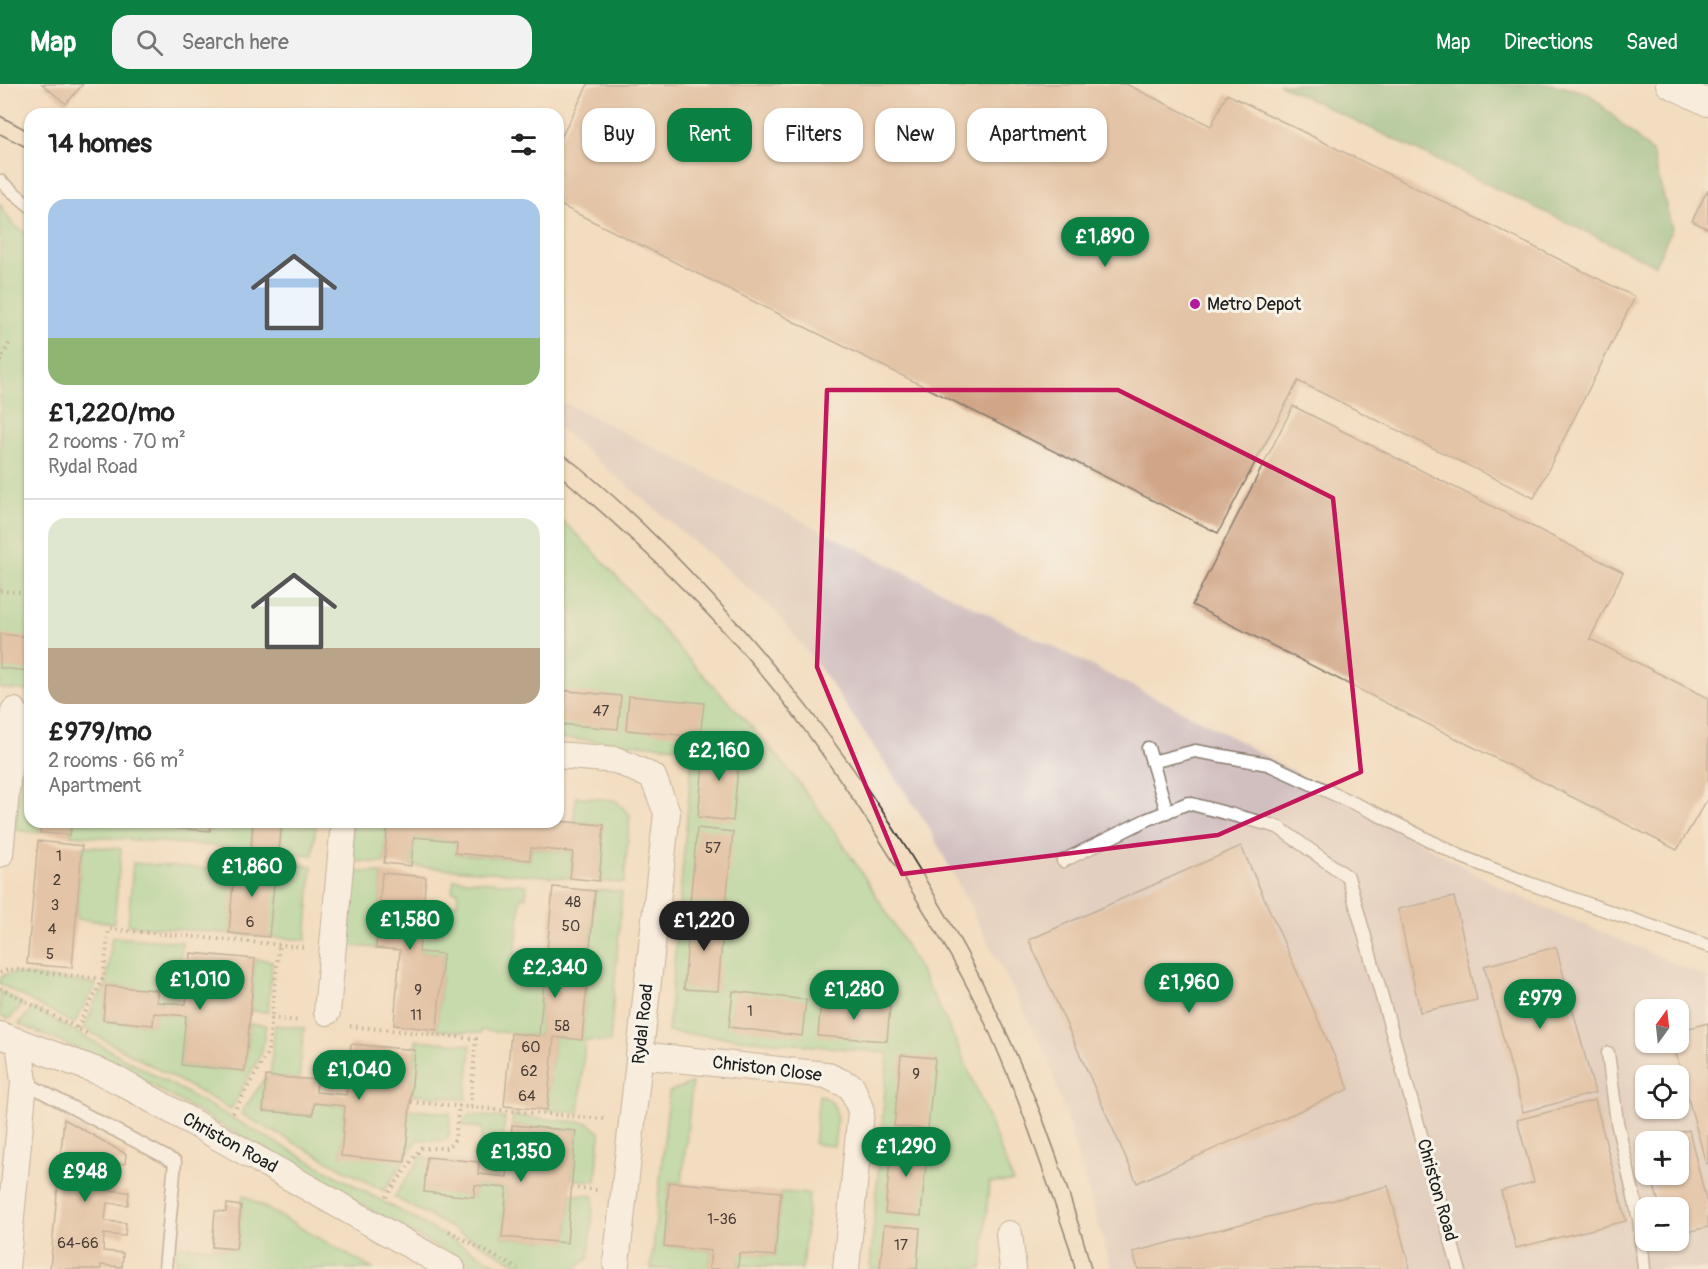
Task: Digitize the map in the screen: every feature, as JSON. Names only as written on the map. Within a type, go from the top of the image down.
[{"type":"street","points":[[1669,84],[1708,103]]},
{"type":"street","points":[[0,854],[14,711]]},
{"type":"street","name":"Rydal Road","points":[[564,756],[616,760],[653,777],[667,813],[616,1264]]},
{"type":"street","points":[[315,1017],[332,950],[343,828]]},
{"type":"street","points":[[6,1269],[24,1082],[9,1038]]},
{"type":"street","name":"Christon Road","points":[[9,1038],[121,1082],[452,1269]]},
{"type":"street","name":"Christon Close","points":[[639,1055],[826,1075],[852,1087],[861,1111],[846,1269]]},
{"type":"street","points":[[1009,1234],[1013,1269]]},
{"type":"lane","points":[[0,181],[24,201]]},
{"type":"lane","points":[[1148,748],[1167,812]]},
{"type":"lane","points":[[1152,762],[1195,751],[1268,764],[1373,812],[1460,856],[1528,883],[1708,946]]},
{"type":"lane","name":"Christon Road","points":[[1063,861],[1188,803],[1278,827],[1348,877],[1459,1269]]},
{"type":"lane","points":[[1608,1053],[1617,1122],[1639,1219],[1644,1269]]},
{"type":"lane","points":[[24,1082],[175,1162],[165,1269]]},
{"type":"path","points":[[0,361],[11,340]]},
{"type":"path","points":[[0,591],[24,593]]},
{"type":"path","points":[[77,1028],[103,979],[109,929],[332,950]]},
{"type":"path","points":[[232,1113],[268,1052],[279,945]]},
{"type":"path","points":[[0,973],[10,969],[103,979]]},
{"type":"path","points":[[271,1018],[315,1017]]},
{"type":"path","points":[[349,1026],[476,1039],[470,1106]]},
{"type":"path","points":[[411,1102],[633,1114]]},
{"type":"path","points":[[386,1197],[421,1148],[448,1148],[455,1139],[459,1106]]},
{"type":"highlighted area","points":[[827,390],[1118,390],[1333,498],[1361,772],[1218,835],[902,874],[817,667]]},
{"type":"shaded area","points":[[564,402],[1208,724],[1507,891],[1708,978],[1708,1269],[1112,1269],[1048,1057],[927,824],[822,671],[775,611],[564,432]]},
{"type":"green space","points":[[1279,84],[1551,84],[1588,93],[1652,152],[1672,229],[1655,265]]},
{"type":"green space","points":[[0,204],[13,225],[24,231],[24,690],[0,688]]},
{"type":"green space","points":[[564,523],[610,569],[791,773],[863,875],[917,966],[966,1065],[1013,1182],[989,1183],[982,1269],[870,1269],[888,1053],[668,1032],[693,748],[564,738]]},
{"type":"green space","points":[[24,765],[24,828],[40,828],[40,833],[15,830],[21,767]]},
{"type":"green space","points":[[576,797],[615,800],[630,815],[624,883],[599,881],[603,825],[574,822]]},
{"type":"green space","points":[[72,828],[178,828],[210,831],[210,828],[253,828],[251,849],[71,835]]},
{"type":"green space","points":[[281,828],[315,828],[313,855],[279,852]]},
{"type":"green space","points":[[353,828],[387,828],[384,863],[350,861]]},
{"type":"green space","points":[[414,837],[456,841],[456,854],[530,860],[531,848],[573,852],[570,878],[411,866]]},
{"type":"green space","points":[[82,846],[121,849],[114,923],[76,919]]},
{"type":"green space","points":[[209,856],[312,866],[306,940],[128,925],[133,863],[208,869]]},
{"type":"green space","points":[[349,871],[382,873],[376,948],[343,945]]},
{"type":"green space","points":[[454,879],[527,885],[526,897],[521,897],[515,958],[546,961],[539,1036],[481,1030],[481,1033],[437,1030],[443,954],[419,952],[424,902],[457,904],[458,892],[452,891]]},
{"type":"green space","points":[[595,891],[622,892],[610,1042],[585,1040],[579,1113],[547,1110],[554,1037],[582,1039]]},
{"type":"green space","points":[[112,937],[182,942],[178,1004],[157,1002],[157,990],[107,986],[103,1020],[153,1025],[154,1013],[186,1016],[181,1065],[245,1071],[250,1023],[266,1025],[262,1052],[231,1109],[84,1029],[95,1002],[106,986]]},
{"type":"green space","points":[[255,959],[272,961],[268,1012],[251,1011]]},
{"type":"green space","points":[[10,973],[96,984],[74,1024],[0,984],[0,979]]},
{"type":"green space","points":[[0,991],[23,1004],[9,1019],[0,1016]]},
{"type":"green space","points":[[33,1008],[505,1269],[475,1269],[121,1068],[19,1024]]},
{"type":"green space","points":[[275,1025],[304,1028],[299,1079],[270,1076]]},
{"type":"green space","points":[[416,1040],[471,1045],[466,1099],[411,1094]]},
{"type":"green space","points":[[266,1076],[263,1111],[312,1115],[314,1103],[345,1106],[341,1156],[410,1110],[450,1113],[449,1134],[445,1141],[418,1139],[384,1191],[241,1114]]},
{"type":"green space","points":[[692,1083],[682,1183],[669,1182],[664,1246],[711,1251],[709,1269],[651,1269],[669,1092]]},
{"type":"green space","points":[[819,1095],[832,1103],[837,1115],[834,1146],[814,1144]]},
{"type":"green space","points":[[470,1115],[505,1118],[500,1176],[478,1174],[482,1128],[463,1126],[464,1120]]},
{"type":"green space","points":[[513,1116],[589,1123],[600,1133],[596,1181],[572,1179],[576,1131],[512,1125]]},
{"type":"green space","points":[[422,1156],[427,1157],[474,1197],[475,1185],[507,1188],[502,1237],[567,1242],[571,1194],[594,1196],[589,1258],[574,1269],[527,1269],[394,1197]]},
{"type":"green space","points":[[781,1192],[809,1194],[802,1269],[739,1265],[739,1253],[775,1256]]},
{"type":"green space","points":[[243,1195],[373,1269],[175,1269],[177,1245],[237,1250]]},
{"type":"building","points":[[42,84],[83,84],[66,104]]},
{"type":"building","name":"Metro Depot","points":[[588,84],[1126,84],[1211,126],[1227,94],[1635,297],[1534,498],[1298,381],[1218,533],[564,207],[564,132]]},
{"type":"building","points":[[1708,189],[1708,229],[1692,221]]},
{"type":"building","points":[[1293,406],[1623,572],[1590,639],[1708,698],[1708,798],[1677,850],[1192,605]]},
{"type":"building","points":[[0,634],[24,636],[24,670],[0,668]]},
{"type":"building","points":[[564,691],[621,696],[618,729],[564,724]]},
{"type":"building","points":[[629,696],[704,703],[700,737],[626,730]]},
{"type":"building","points":[[705,743],[740,746],[733,821],[698,817]]},
{"type":"building","points":[[564,822],[604,825],[599,881],[570,878],[573,852],[531,848],[530,860],[505,858],[455,853],[456,841],[414,837],[411,866],[384,863],[387,828],[564,828]]},
{"type":"building","points":[[40,828],[71,828],[70,835],[40,833]]},
{"type":"building","points":[[173,828],[210,828],[210,831]]},
{"type":"building","points":[[253,828],[281,828],[279,852],[251,849]]},
{"type":"building","points":[[697,828],[733,832],[726,905],[690,902]]},
{"type":"building","points":[[38,841],[82,846],[72,968],[27,964]]},
{"type":"building","points":[[1241,846],[1349,1089],[1137,1183],[1029,940]]},
{"type":"building","points":[[235,859],[276,862],[269,937],[229,933]]},
{"type":"building","points":[[382,873],[426,877],[419,952],[443,954],[437,1030],[394,1025],[400,950],[376,948]]},
{"type":"building","points":[[553,887],[595,891],[582,1040],[554,1037],[547,1110],[504,1106],[511,1033],[539,1036]]},
{"type":"building","points":[[1454,897],[1477,1000],[1420,1012],[1398,909]]},
{"type":"building","points":[[690,914],[724,916],[718,991],[684,989]]},
{"type":"building","points":[[1556,947],[1595,1093],[1523,1112],[1484,966]]},
{"type":"building","points":[[191,953],[255,959],[245,1071],[181,1065],[186,1016],[154,1013],[153,1025],[103,1020],[106,986],[157,990],[157,1002],[186,1004]]},
{"type":"building","points":[[733,991],[806,1000],[802,1036],[729,1027]]},
{"type":"building","points":[[821,1000],[890,1006],[887,1041],[818,1036]]},
{"type":"building","points":[[1708,1023],[1708,1163],[1706,1164],[1689,1101],[1689,1065],[1679,1065],[1676,1053],[1689,1053],[1689,1028]]},
{"type":"building","points":[[351,1044],[415,1050],[405,1162],[341,1156],[345,1106],[314,1103],[313,1115],[263,1111],[266,1076],[317,1080],[316,1092],[346,1095]]},
{"type":"building","points":[[901,1055],[935,1058],[928,1129],[894,1126]]},
{"type":"building","points":[[1595,1100],[1626,1221],[1516,1248],[1501,1191],[1534,1182],[1517,1120]]},
{"type":"building","points":[[64,1119],[126,1154],[125,1164],[109,1162],[107,1190],[129,1192],[128,1205],[107,1203],[105,1221],[126,1223],[125,1236],[104,1234],[103,1251],[123,1253],[122,1267],[101,1265],[101,1269],[50,1269]]},
{"type":"building","points":[[512,1125],[576,1131],[567,1243],[502,1237],[507,1188],[475,1185],[474,1197],[424,1192],[427,1157],[479,1162],[478,1174],[507,1177]]},
{"type":"building","points":[[1689,1130],[1708,1208],[1708,1227],[1689,1231],[1689,1197],[1657,1197],[1654,1185],[1689,1185],[1689,1131],[1685,1131]]},
{"type":"building","points":[[892,1139],[928,1142],[921,1216],[885,1213]]},
{"type":"building","points":[[669,1182],[781,1192],[775,1256],[739,1253],[738,1269],[709,1269],[711,1251],[664,1246]]},
{"type":"building","points":[[1388,1186],[1410,1269],[1138,1269],[1133,1252]]},
{"type":"building","points":[[227,1204],[241,1206],[236,1249],[212,1247],[215,1211],[226,1212]]},
{"type":"building","points":[[884,1225],[920,1228],[917,1269],[880,1269]]},
{"type":"tram line","points":[[0,116],[24,129]]},
{"type":"tram line","points":[[0,134],[24,146]]},
{"type":"tram line","points":[[564,455],[639,520],[714,597],[771,662],[877,803],[925,878],[968,955],[1007,1034],[1042,1115],[1070,1197],[1091,1269]]},
{"type":"tram line","points":[[564,479],[653,560],[742,652],[802,726],[874,831],[948,952],[979,1010],[1028,1128],[1075,1269]]},
{"type":"place","name":"Metro Depot","points":[[1195,304]]}]
